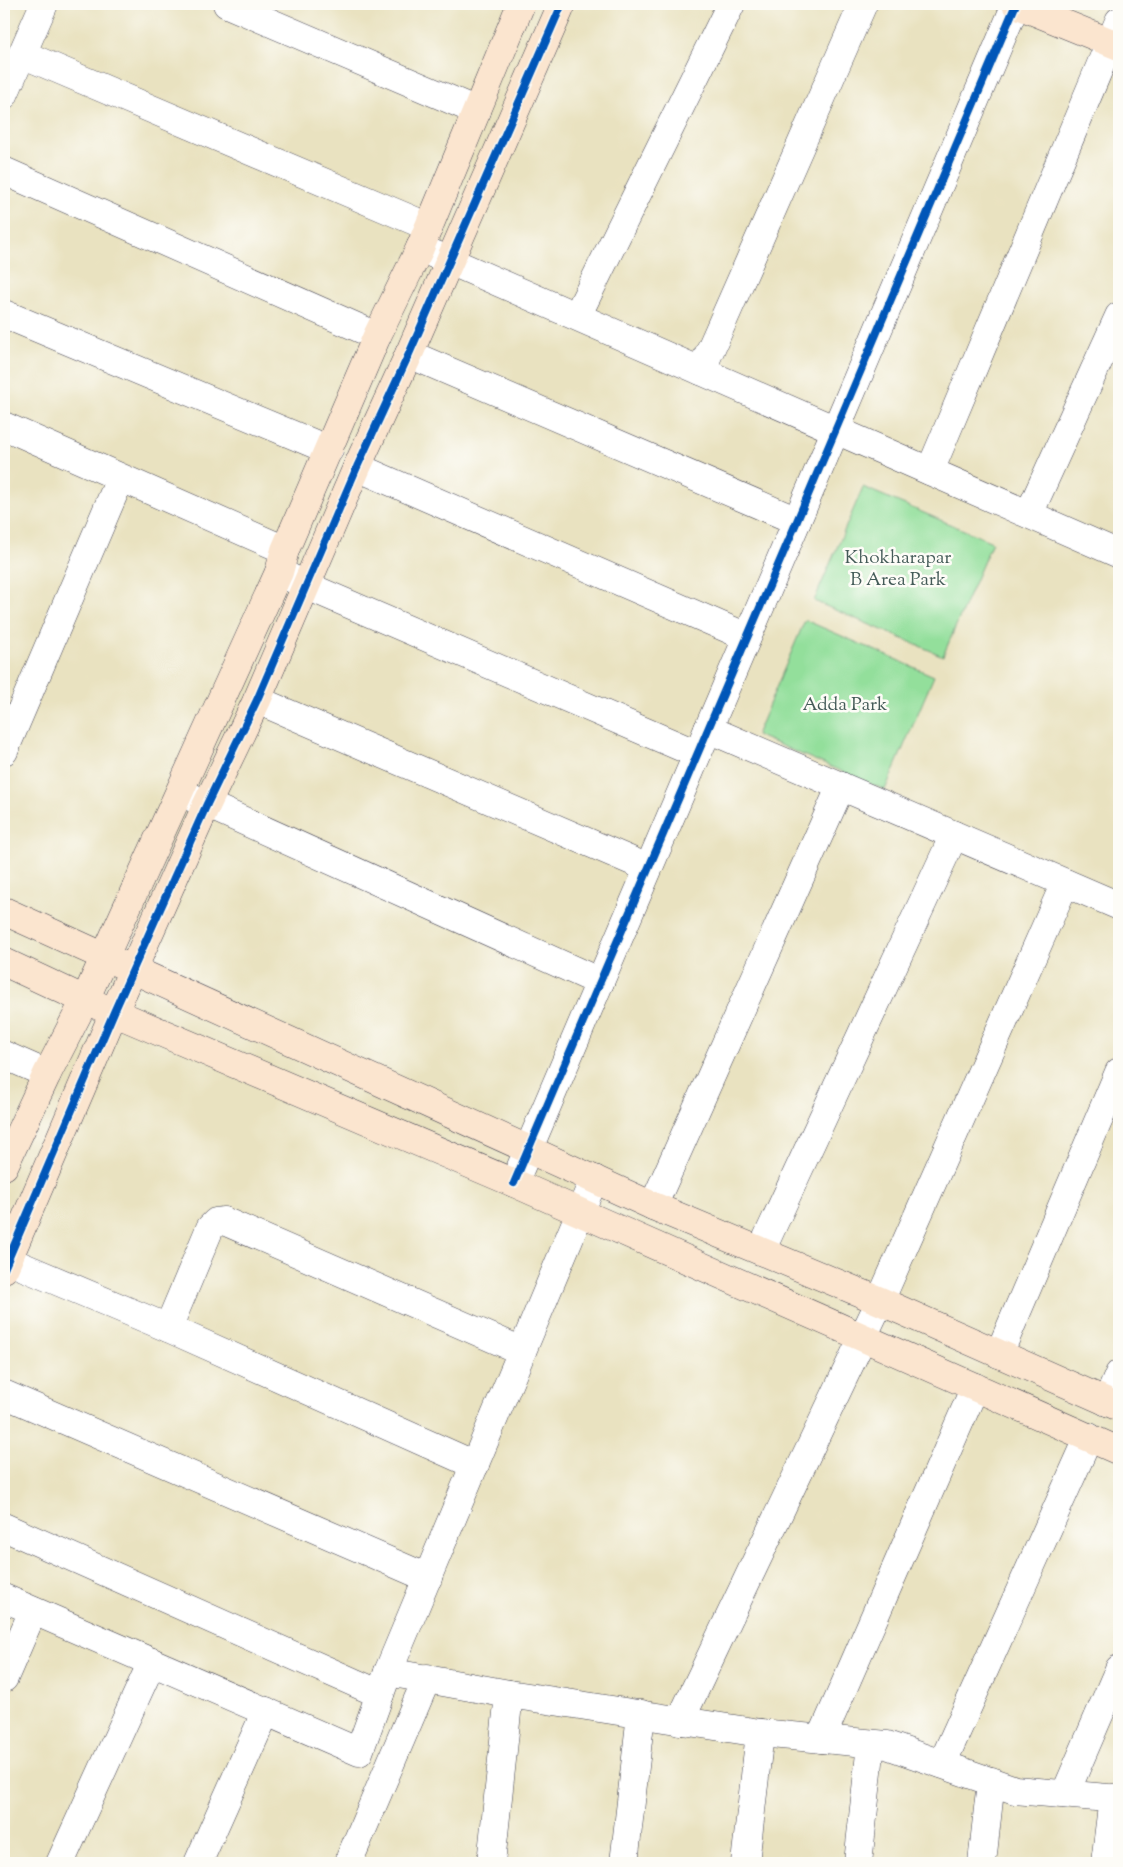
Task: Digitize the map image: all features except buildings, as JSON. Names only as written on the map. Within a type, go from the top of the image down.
[{"type":"street","points":[[44,4],[11,71],[424,237],[450,261],[1119,554]]},
{"type":"street","points":[[227,4],[477,111]]},
{"type":"street","points":[[4,1166],[47,1074],[85,1000],[180,792],[282,561],[377,336],[424,237],[521,4]]},
{"type":"street","points":[[475,1465],[168,1328],[6,1265],[114,1012],[207,804],[257,700],[357,468],[562,4]]},
{"type":"street","points":[[577,316],[731,4]]},
{"type":"street","points":[[701,371],[863,4]]},
{"type":"street","points":[[514,1183],[1016,4],[1116,37],[930,471]]},
{"type":"street","points":[[4,171],[377,336]]},
{"type":"street","points":[[4,314],[329,450]]},
{"type":"street","points":[[1029,514],[1119,316]]},
{"type":"street","points":[[409,354],[797,521]]},
{"type":"street","points":[[4,427],[120,479],[282,561],[307,586],[698,754]]},
{"type":"street","points":[[357,468],[748,637]]},
{"type":"street","points":[[4,751],[120,479]]},
{"type":"street","points":[[257,700],[648,868]]},
{"type":"street","points":[[708,729],[1119,906]]},
{"type":"street","points":[[653,1206],[841,786]]},
{"type":"street","points":[[180,792],[600,982]]},
{"type":"street","points":[[761,1251],[954,835]]},
{"type":"street","points":[[680,1721],[880,1301],[1065,883]]},
{"type":"street","points":[[4,911],[653,1206],[880,1301],[1113,1404],[1119,1374]]},
{"type":"street","points":[[4,962],[85,1000],[514,1183],[1119,1450]]},
{"type":"street","points":[[4,1054],[47,1074]]},
{"type":"street","points":[[999,1354],[1119,1072]]},
{"type":"street","points":[[4,1598],[359,1752],[384,1683],[594,1179]]},
{"type":"street","points":[[168,1328],[210,1228],[216,1222],[224,1221],[522,1351]]},
{"type":"street","points":[[821,1739],[975,1387]]},
{"type":"street","points":[[4,1394],[428,1578]]},
{"type":"street","points":[[942,1764],[1089,1437]]},
{"type":"street","points":[[4,1527],[384,1683],[427,1678],[509,1694],[760,1733],[887,1745],[1015,1790],[1116,1799],[1105,1863]]},
{"type":"street","points":[[4,1678],[33,1611]]},
{"type":"street","points":[[60,1863],[152,1662]]},
{"type":"street","points":[[1065,1794],[1119,1669]]},
{"type":"street","points":[[348,1863],[427,1678]]},
{"type":"street","points":[[491,1863],[509,1694]]},
{"type":"street","points":[[198,1863],[266,1711]]},
{"type":"street","points":[[624,1863],[641,1714]]},
{"type":"street","points":[[745,1863],[760,1733]]},
{"type":"street","points":[[858,1863],[871,1744]]},
{"type":"street","points":[[982,1863],[990,1781]]},
{"type":"green space","name":"Khokharapar B Area Park","points":[[863,487],[992,542],[943,656],[814,601]]},
{"type":"green space","name":"Adda Park","points":[[805,620],[934,676],[885,790],[756,735]]},
{"type":"cycle path","points":[[4,1269],[114,1012],[207,804],[257,700],[357,467],[409,354],[562,4]]},
{"type":"cycle path","points":[[514,1183],[1016,4]]}]
